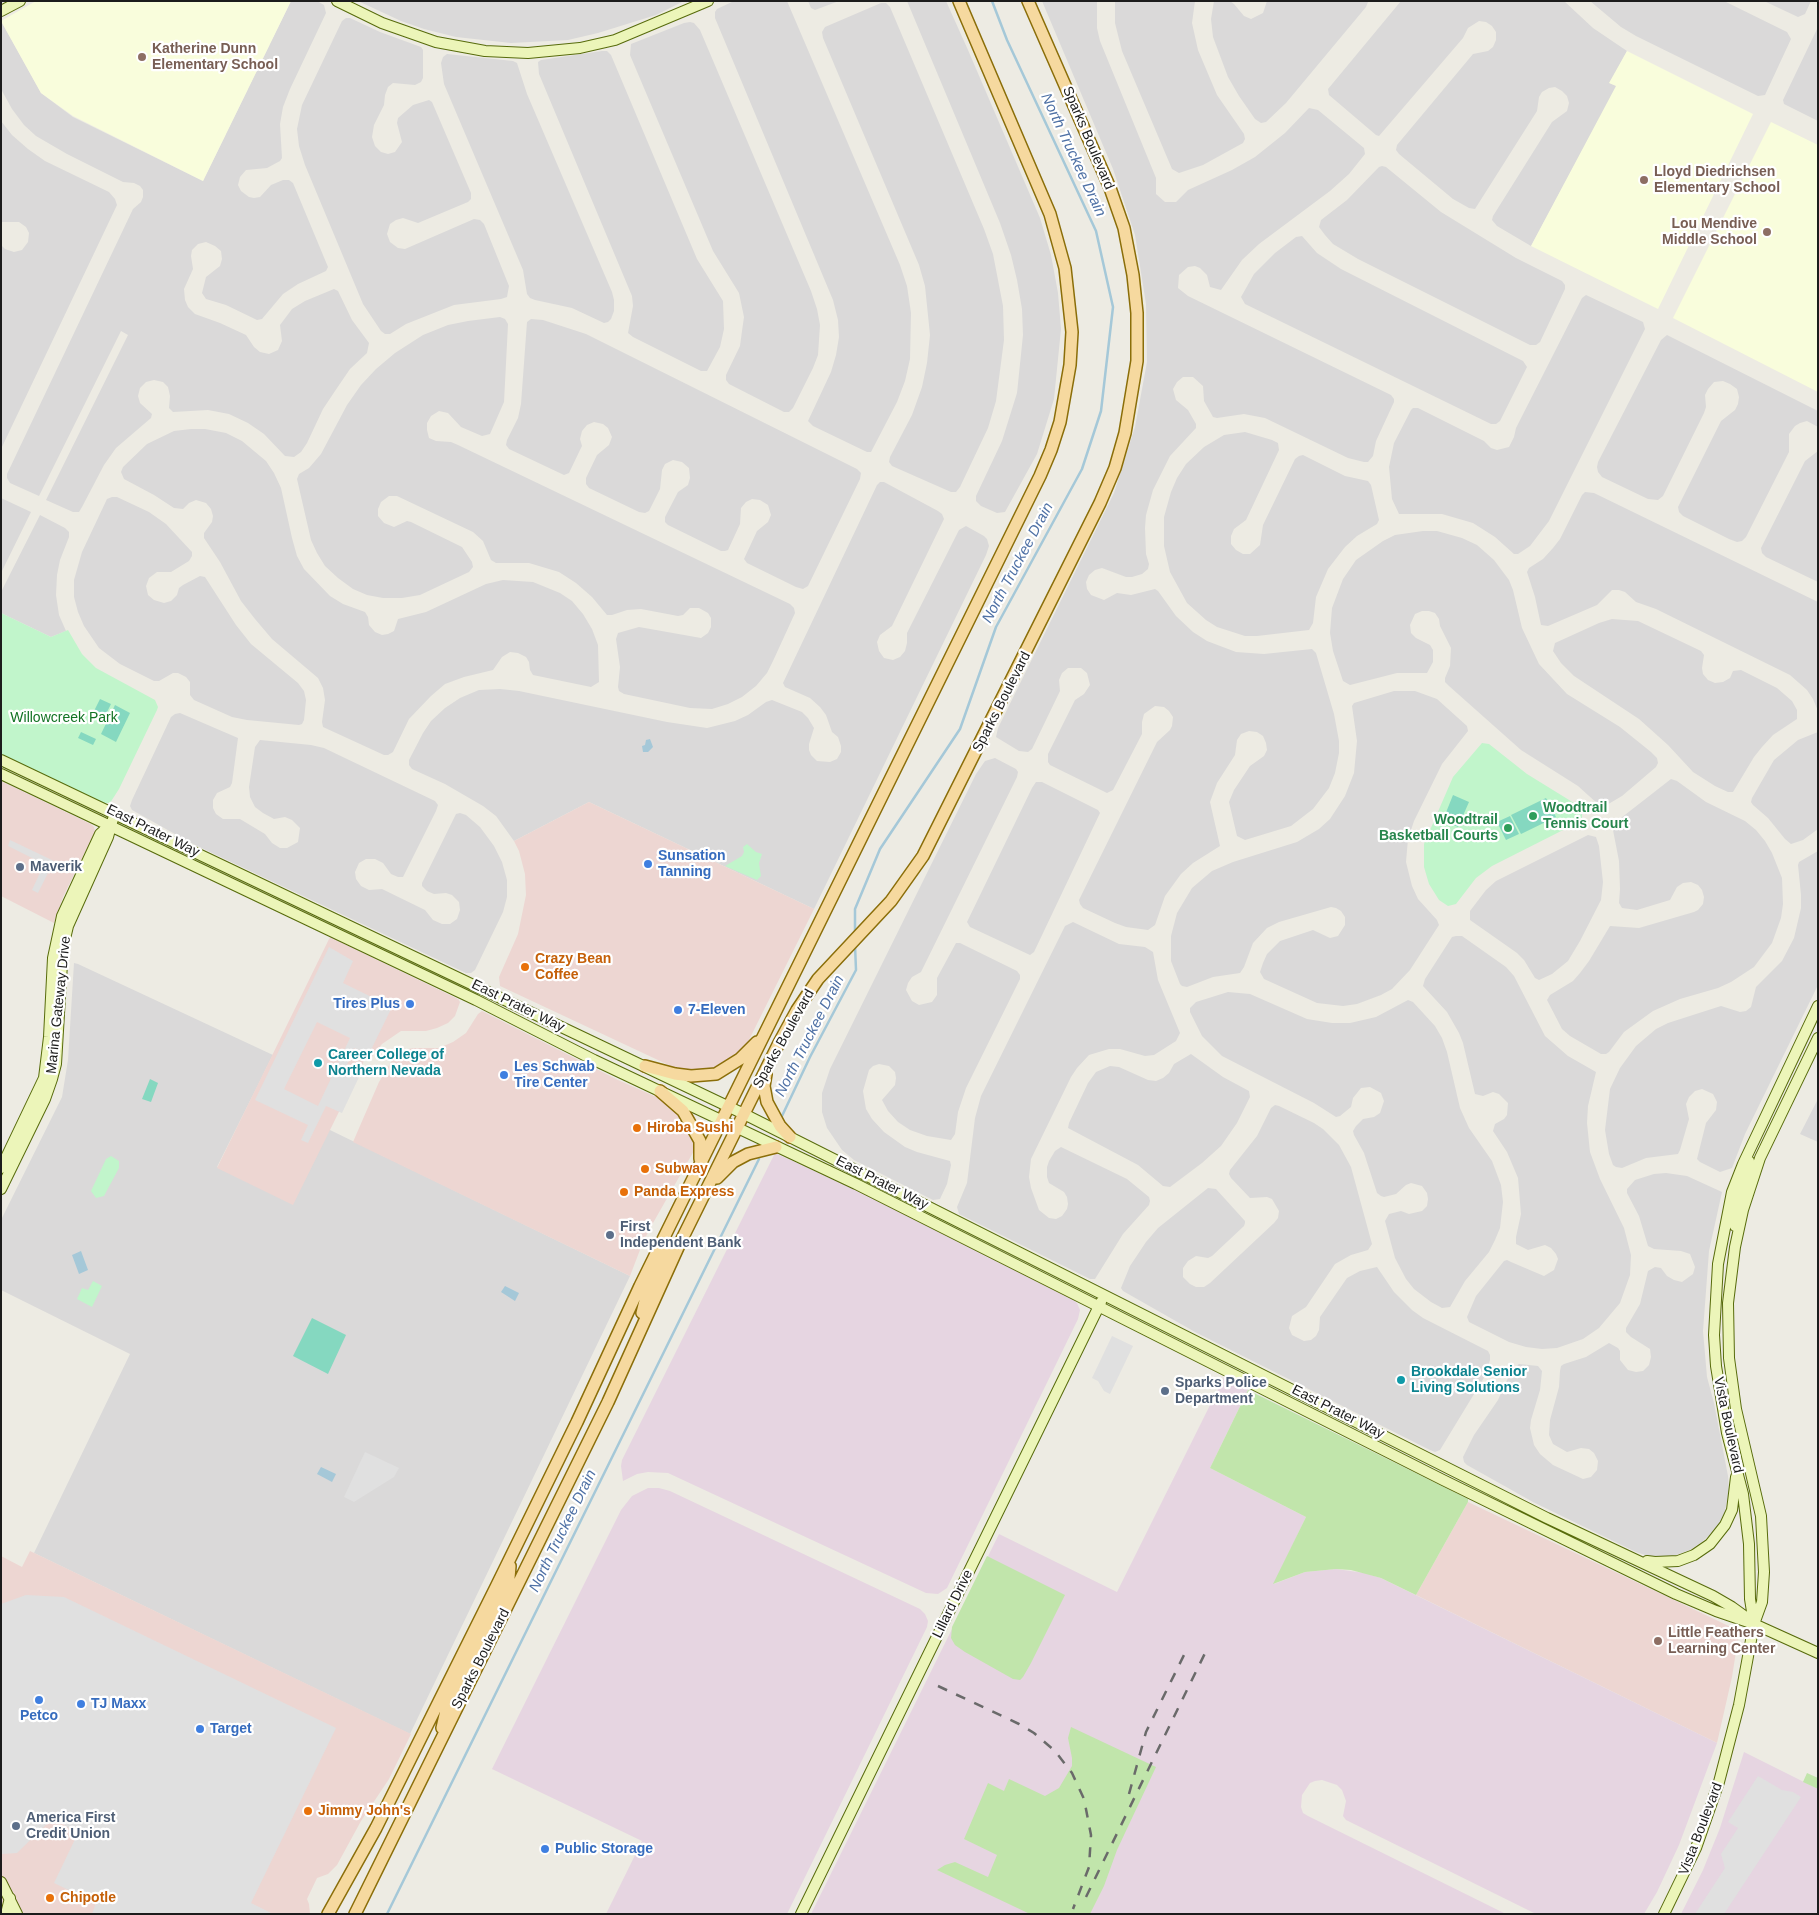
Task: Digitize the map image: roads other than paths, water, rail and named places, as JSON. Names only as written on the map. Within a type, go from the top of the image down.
[{"type":"main road","points":[[1,11],[20,1]]},
{"type":"main road","points":[[337,1],[382,23],[436,42],[485,51],[528,53],[580,48],[623,38],[708,1]]},
{"type":"main road","name":"Sparks Boulevard","points":[[328,1914],[376,1828],[509,1561],[577,1422],[634,1298],[1040,476],[1060,422],[1066,392],[1072,332],[1070,299],[1059,243],[1050,214],[960,1]]},
{"type":"main road","name":"Sparks Boulevard","points":[[355,1914],[599,1420],[705,1193],[766,1069],[797,1010],[818,979],[870,925],[910,878],[924,856],[1100,503],[1120,450],[1132,396],[1137,361],[1137,313],[1133,275],[1124,228],[1110,188],[1028,1]]},
{"type":"main road","name":"East Prater Way","points":[[1,760],[744,1114],[1547,1518],[1713,1596],[1732,1606],[1754,1624]]},
{"type":"main road","name":"East Prater Way","points":[[1,774],[476,1000],[737,1129],[865,1189],[1448,1482],[1670,1591],[1716,1611],[1754,1624],[1818,1653]]},
{"type":"main road","points":[[110,825],[115,813]]},
{"type":"main road","name":"Marina Gateway Drive","points":[[1,1168],[44,1078],[49,1037],[53,958],[62,916],[100,834],[110,825]]},
{"type":"main road","name":"Marina Gateway Drive","points":[[1,1189],[45,1099],[52,1079],[56,1064],[63,947],[68,926],[108,837],[110,825]]},
{"type":"main road","name":"Vista Boulevard","points":[[1754,1624],[1750,1599],[1747,1522],[1743,1494],[1721,1405],[1714,1335],[1718,1264],[1734,1188],[1755,1136],[1818,1006]]},
{"type":"main road","points":[[645,1066],[691,1076],[716,1074],[740,1059],[765,1034]]},
{"type":"main road","name":"Vista Boulevard","points":[[1664,1914],[1696,1848],[1719,1782],[1739,1705],[1754,1624],[1762,1602],[1763,1542],[1761,1516],[1736,1409],[1729,1358],[1728,1303],[1735,1247],[1748,1194],[1760,1158],[1818,1038]]},
{"type":"main road","points":[[766,1069],[764,1086],[767,1102],[780,1126],[790,1137]]},
{"type":"main road","points":[[660,1091],[683,1112],[700,1141],[701,1156],[697,1171]]},
{"type":"main road","points":[[1748,1194],[1744,1187],[1755,1136]]},
{"type":"main road","points":[[705,1193],[721,1173],[733,1162],[748,1154],[776,1147]]},
{"type":"main road","points":[[1734,1188],[1738,1197],[1735,1216],[1735,1247]]},
{"type":"main road","points":[[640,1330],[643,1304],[666,1252],[666,1246],[662,1241]]},
{"type":"main road","name":"Lillard Drive","points":[[801,1914],[1105,1294]]},
{"type":"main road","points":[[1631,1557],[1655,1562],[1678,1561],[1694,1555],[1710,1544],[1725,1525],[1732,1510],[1736,1488],[1736,1463]]},
{"type":"main road","points":[[441,1739],[448,1702],[506,1586],[509,1578],[509,1561]]},
{"type":"main road","points":[[1,1882],[17,1914]]},
{"type":"main road","points":[[6,1914],[10,1898]]},
{"type":"water","points":[[650,739],[653,747],[648,752],[643,752],[642,746],[645,745],[646,740]]},
{"type":"water","points":[[81,1251],[88,1270],[79,1274],[72,1255]]},
{"type":"water","points":[[505,1286],[519,1293],[515,1301],[501,1292]]},
{"type":"water","points":[[321,1467],[336,1474],[332,1482],[317,1474]]},
{"type":"waterway","name":"North Truckee Drain","points":[[855,934],[855,909],[880,849],[960,729],[996,627],[1082,469],[1101,411],[1113,307],[1096,231],[1007,40],[992,1]]},
{"type":"waterway","name":"North Truckee Drain","points":[[782,1116],[810,1057],[856,970],[855,945]]},
{"type":"waterway","name":"North Truckee Drain","points":[[387,1914],[759,1159]]},
{"type":"railway","points":[[1086,1897],[1208,1647]]},
{"type":"railway","points":[[1129,1794],[1146,1732],[1184,1655]]},
{"type":"railway","points":[[938,1686],[1034,1733],[1055,1751],[1072,1773],[1084,1799],[1091,1835],[1089,1867],[1073,1909]]},
{"type":"place","name":"Katherine Dunn Elementary School","points":[[142,57]]},
{"type":"place","name":"Lloyd Diedrichsen Elementary School","points":[[1644,180]]},
{"type":"place","name":"Lou Mendive Middle School","points":[[1767,232]]},
{"type":"place","name":"Woodtrail Tennis Court","points":[[1533,816]]},
{"type":"place","name":"Woodtrail Basketball Courts","points":[[1508,828]]},
{"type":"place","name":"Sunsation Tanning","points":[[648,864]]},
{"type":"place","name":"Maverik","points":[[20,867]]},
{"type":"place","name":"Crazy Bean Coffee","points":[[525,967]]},
{"type":"place","name":"Tires Plus","points":[[410,1004]]},
{"type":"place","name":"7-Eleven","points":[[678,1010]]},
{"type":"place","name":"Career College of Northern Nevada","points":[[318,1063]]},
{"type":"place","name":"Les Schwab Tire Center","points":[[504,1075]]},
{"type":"place","name":"Hiroba Sushi","points":[[637,1128]]},
{"type":"place","name":"Subway","points":[[645,1169]]},
{"type":"place","name":"Panda Express","points":[[624,1192]]},
{"type":"place","name":"First Independent Bank","points":[[610,1235]]},
{"type":"place","name":"Brookdale Senior Living Solutions","points":[[1401,1380]]},
{"type":"place","name":"Sparks Police Department","points":[[1165,1391]]},
{"type":"place","name":"Little Feathers Learning Center","points":[[1658,1641]]},
{"type":"place","name":"Petco","points":[[39,1700]]},
{"type":"place","name":"TJ Maxx","points":[[81,1704]]},
{"type":"place","name":"Target","points":[[200,1729]]},
{"type":"place","name":"Jimmy John's","points":[[308,1811]]},
{"type":"place","name":"America First Credit Union","points":[[16,1826]]},
{"type":"place","name":"Public Storage","points":[[545,1849]]},
{"type":"place","name":"Chipotle","points":[[50,1898]]},
{"type":"park label","name":"Willowcreek Park","points":[[64,718]]}]
